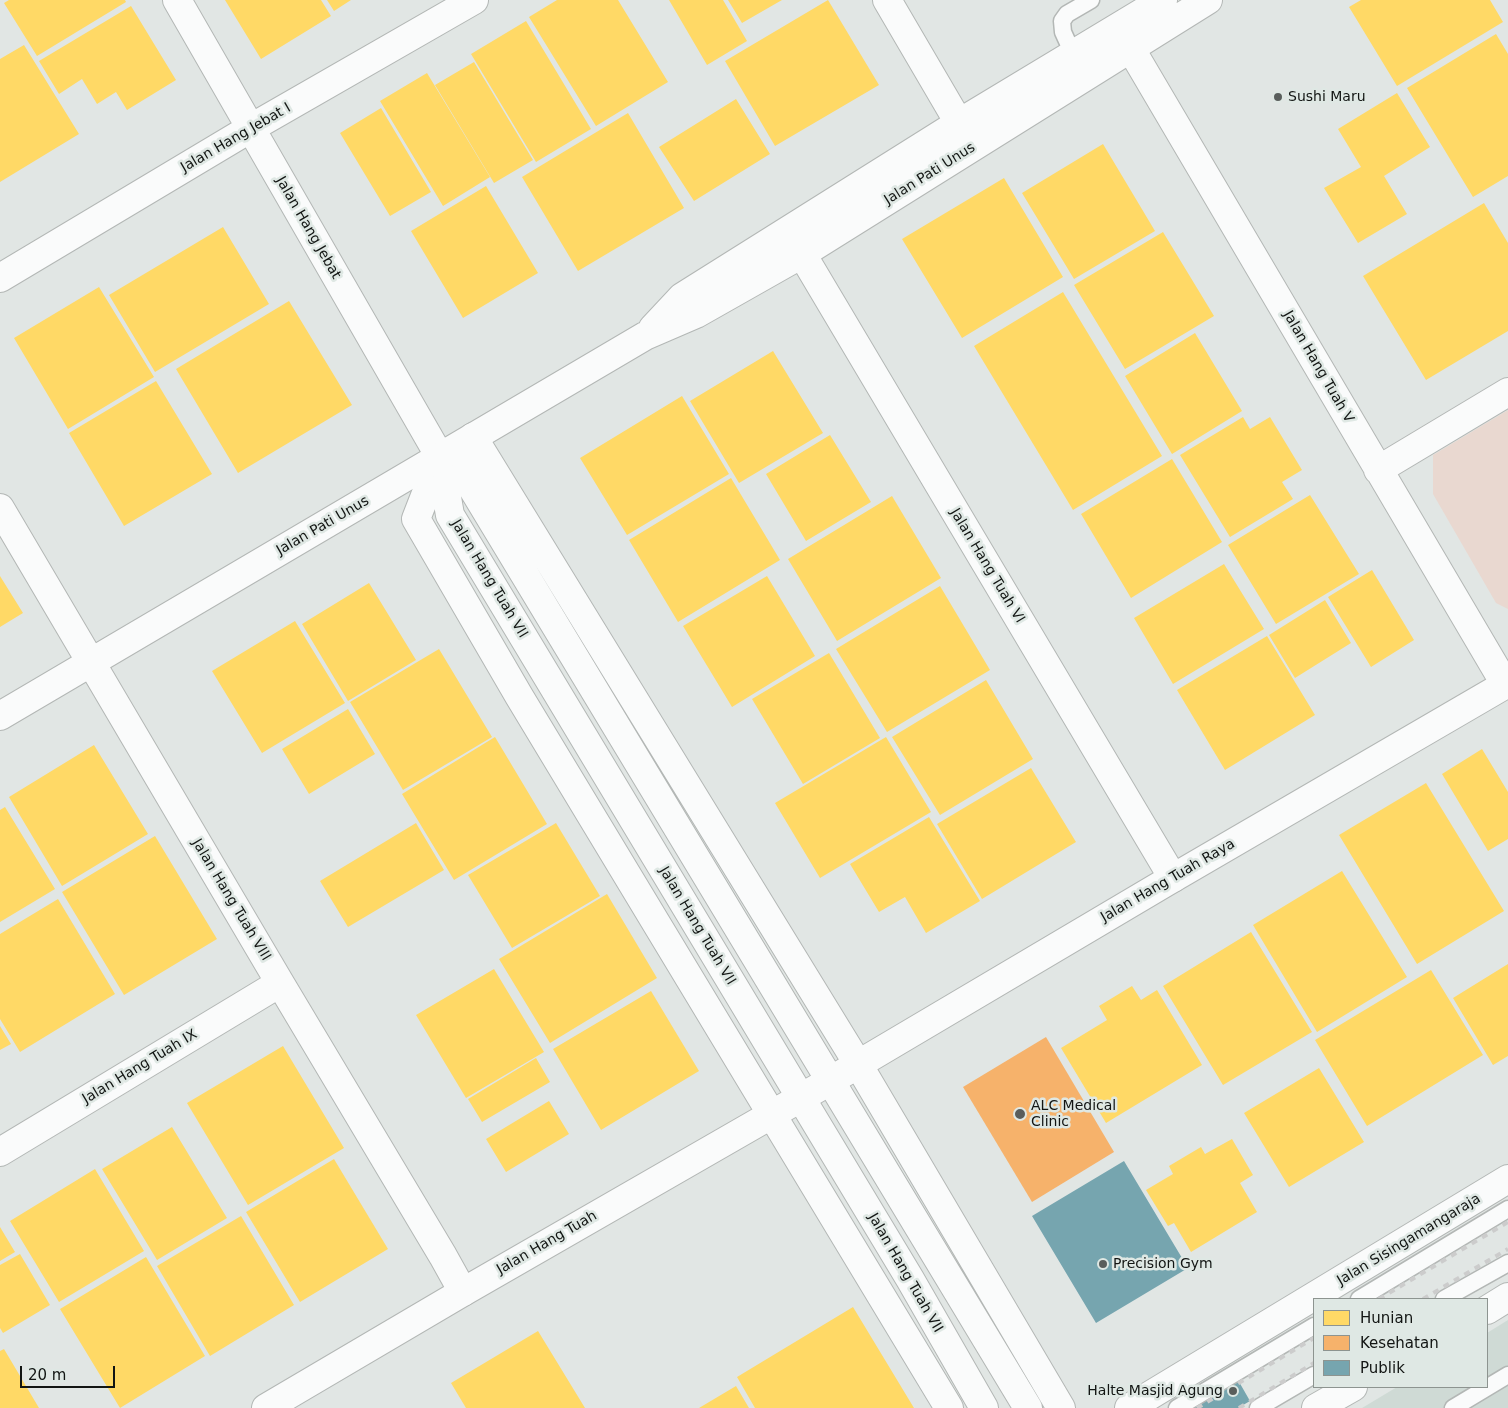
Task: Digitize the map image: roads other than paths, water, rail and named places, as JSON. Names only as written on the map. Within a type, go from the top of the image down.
[{"type":"street","name":"Jalan Hang Jebat","points":[[177,0],[251,128],[454,448]]},
{"type":"street","name":"Jalan Hang Jebat I","points":[[0,278],[251,128],[474,0]]},
{"type":"street","points":[[887,0],[959,123]]},
{"type":"street","name":"Jalan Pati Unus","points":[[645,336],[682,298],[959,123],[1163,0]]},
{"type":"street","name":"Jalan Pati Unus","points":[[0,716],[645,336],[696,314],[802,254],[1208,0]]},
{"type":"street","name":"Jalan Hang Tuah V","points":[[1131,49],[1378,470],[1507,684]]},
{"type":"street","name":"Jalan Hang Tuah VI","points":[[802,254],[1173,878]]},
{"type":"street","points":[[1378,470],[1508,392]]},
{"type":"street","points":[[454,448],[601,646],[858,1064],[1061,1408]]},
{"type":"street","points":[[454,448],[658,797],[1028,1408]]},
{"type":"street","points":[[454,448],[416,519],[519,696],[949,1408]]},
{"type":"street","name":"Jalan Hang Tuah VII","points":[[454,448],[450,515],[912,1284],[984,1408]]},
{"type":"street","name":"Jalan Hang Tuah VIII","points":[[0,508],[280,983],[444,1256],[463,1292]]},
{"type":"street","points":[[519,696],[601,646]]},
{"type":"street","name":"Jalan Hang Tuah Raya","points":[[830,1081],[1173,878],[1507,684]]},
{"type":"street","points":[[658,797],[684,782]]},
{"type":"street","points":[[635,888],[718,838]]},
{"type":"street","name":"Jalan Hang Tuah IX","points":[[0,1152],[280,983]]},
{"type":"street","name":"Jalan Hang Tuah","points":[[266,1408],[463,1292],[830,1081]]},
{"type":"street","name":"Jalan Sisingamangaraja","points":[[1129,1408],[1508,1179]]},
{"type":"street","points":[[887,1305],[938,1261],[966,1246]]},
{"type":"street","points":[[1488,1309],[1508,1297]]},
{"type":"street","points":[[1316,1408],[1351,1388]]},
{"type":"lane","points":[[1073,54],[1063,32],[1062,22],[1067,14],[1091,0]]},
{"type":"lane","points":[[1361,1298],[1508,1209]]},
{"type":"lane","points":[[1446,1298],[1508,1263]]},
{"type":"lane","points":[[1177,1408],[1313,1327]]},
{"type":"lane","points":[[1488,1387],[1508,1375]]},
{"type":"lane","points":[[1258,1408],[1313,1376]]},
{"type":"lane","points":[[1453,1408],[1486,1388]]},
{"type":"railway","points":[[1381,1298],[1508,1222]]},
{"type":"railway","points":[[1425,1298],[1508,1249]]},
{"type":"railway","points":[[1197,1408],[1313,1339]]},
{"type":"railway","points":[[1239,1408],[1313,1364]]},
{"type":"place","name":"Sushi Maru","points":[[1278,97]]},
{"type":"place","name":"ALC Medical Clinic","points":[[1020,1114]]},
{"type":"place","name":"Precision Gym","points":[[1103,1264]]},
{"type":"place","name":"Halte Masjid Agung","points":[[1233,1391]]}]
